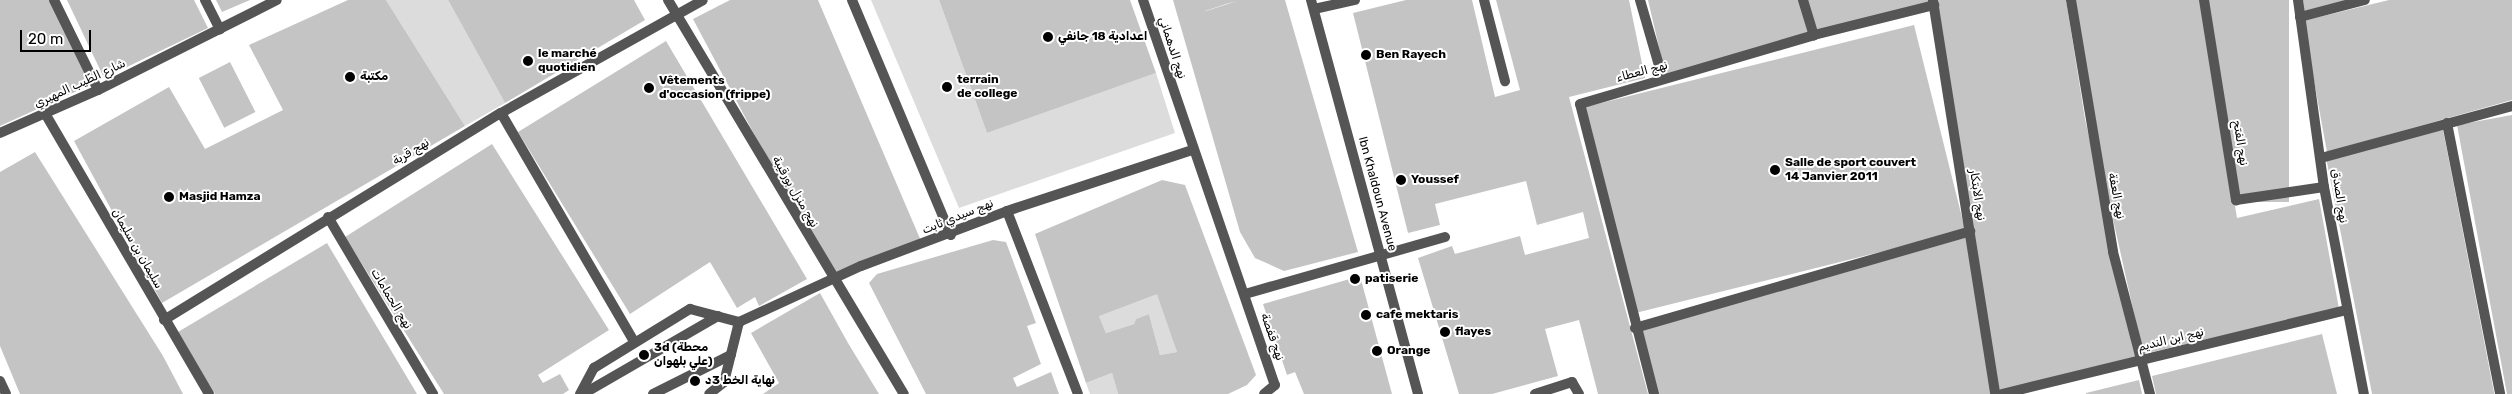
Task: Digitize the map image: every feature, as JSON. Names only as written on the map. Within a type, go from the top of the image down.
[{"type":"street","points":[[54,0],[98,90]]},
{"type":"street","points":[[205,0],[220,29]]},
{"type":"street","name":"شارع الطّيب المهيري","points":[[0,133],[46,115],[277,0]]},
{"type":"street","name":"نهج منزل بورقيبة","points":[[668,0],[831,279],[904,394]]},
{"type":"street","name":"نهج قربة","points":[[164,320],[328,216],[501,113],[703,0]]},
{"type":"street","points":[[852,0],[950,235]]},
{"type":"street","name":"نهج الدهماني","points":[[1143,0],[1192,150]]},
{"type":"street","points":[[1312,5],[1355,0]]},
{"type":"street","points":[[1484,0],[1505,81]]},
{"type":"street","points":[[1640,0],[1663,79]]},
{"type":"street","points":[[1803,0],[1814,35]]},
{"type":"street","name":"نهج العفة","points":[[2071,0],[2114,252],[2150,394]]},
{"type":"street","name":"نهج الفتح","points":[[2204,0],[2236,200],[2324,187]]},
{"type":"street","name":"نهج الصدق","points":[[2298,0],[2324,187],[2346,310],[2364,394]]},
{"type":"street","points":[[2300,17],[2365,0]]},
{"type":"street","name":"نهج العطاء","points":[[1654,394],[1578,110],[1583,101],[1933,3]]},
{"type":"street","name":"نهج الابتكار","points":[[1933,3],[1995,394]]},
{"type":"street","name":"Ibn Khaldoun Avenue","points":[[1312,5],[1418,394]]},
{"type":"street","points":[[2321,158],[2512,106]]},
{"type":"street","points":[[501,113],[633,340]]},
{"type":"street","name":"سليمان بن سليمان","points":[[46,115],[164,320],[209,394]]},
{"type":"street","points":[[2447,123],[2500,394]]},
{"type":"street","name":"نهج سيدي ثابت","points":[[739,322],[831,279],[950,235],[1007,211],[1192,150]]},
{"type":"street","name":"نهج قفصة","points":[[1192,150],[1245,294],[1274,388],[1264,394]]},
{"type":"street","points":[[1007,211],[1078,394]]},
{"type":"street","name":"نهج الحمامات","points":[[328,216],[433,394]]},
{"type":"street","points":[[1635,328],[1775,284],[1970,231]]},
{"type":"street","points":[[1245,294],[1445,237]]},
{"type":"street","points":[[581,394],[594,368],[633,340],[690,308],[739,322],[724,382],[708,394]]},
{"type":"street","name":"نهج ابن النديم","points":[[2002,394],[2346,310]]},
{"type":"street","points":[[581,394],[644,354],[718,316]]},
{"type":"street","points":[[653,394],[731,354]]},
{"type":"street","points":[[0,381],[6,394]]},
{"type":"street","points":[[1536,394],[1572,382],[1579,394]]},
{"type":"shaded area","points":[[386,0],[448,0],[505,103],[465,126]]},
{"type":"shaded area","points":[[871,0],[939,0],[987,133],[1156,73],[1175,133],[959,208]]},
{"type":"shaded area","points":[[1143,250],[1177,352],[1160,355],[1149,314],[1136,319],[1134,324],[1106,333],[1099,316]]},
{"type":"shaded area","points":[[1112,373],[1118,394],[1090,394],[1086,383]]},
{"type":"building","points":[[0,0],[51,0],[90,85],[0,126]]},
{"type":"building","points":[[67,0],[194,0],[208,28],[104,78]]},
{"type":"building","points":[[216,0],[250,0],[222,12]]},
{"type":"building","points":[[348,0],[386,0],[465,126],[162,303],[74,141],[169,87],[205,149],[283,110],[249,45]]},
{"type":"building","name":"le marché quotidien","points":[[448,0],[634,0],[645,20],[505,103]]},
{"type":"building","points":[[730,0],[818,0],[921,241],[831,279],[693,19]]},
{"type":"building","name":"اعدادية 18 جانفي","points":[[939,0],[1130,0],[1156,73],[987,133]]},
{"type":"building","points":[[1173,0],[1285,0],[1358,252],[1284,271],[1255,258],[1240,232]]},
{"type":"building","points":[[1406,0],[1472,0],[1495,97],[1520,90],[1496,0],[1629,0],[1645,78],[1569,97],[1648,394],[1598,394],[1579,320],[1545,329],[1558,376],[1492,394],[1459,394],[1418,258],[1452,246],[1455,254],[1520,236],[1525,255],[1589,238],[1583,212],[1537,225],[1526,181],[1435,204],[1440,225],[1408,233],[1353,13]]},
{"type":"building","points":[[1648,0],[1800,0],[1811,34],[1666,77]]},
{"type":"building","points":[[1807,0],[1929,0],[1930,5],[1816,33]]},
{"type":"building","points":[[1936,0],[2066,0],[2085,119],[2138,357],[1997,392]]},
{"type":"building","points":[[2073,0],[2201,0],[2237,218],[2319,199],[2339,309],[2143,354],[2103,174]]},
{"type":"building","points":[[2208,0],[2289,0],[2289,202],[2208,202]]},
{"type":"building","points":[[2303,0],[2351,0],[2304,12]]},
{"type":"building","points":[[2389,0],[2512,0],[2512,100],[2327,152],[2303,21]]},
{"type":"building","name":"Salle de sport couvert 14 Janvier 2011","points":[[1914,25],[1965,231],[1635,313],[1584,107]]},
{"type":"building","points":[[666,41],[807,279],[759,306],[755,297],[737,308],[710,262],[630,314],[518,132]]},
{"type":"building","points":[[230,62],[255,112],[224,128],[199,78]]},
{"type":"building","points":[[2512,115],[2512,394],[2507,394],[2457,125]]},
{"type":"building","points":[[2443,130],[2494,394],[2372,394],[2325,153]]},
{"type":"building","points":[[492,144],[609,330],[538,375],[543,383],[560,374],[569,390],[563,394],[444,394],[345,237]]},
{"type":"building","points":[[35,152],[163,356],[183,394],[20,394],[0,346],[0,172]]},
{"type":"building","points":[[1162,180],[1185,185],[1256,375],[1247,385],[1228,394],[1118,394],[1112,373],[1086,383],[1035,234]],"holes":[[[1157,294],[1177,352],[1160,355],[1149,314],[1136,319],[1134,324],[1106,333],[1099,316]]]},
{"type":"building","points":[[1967,233],[1992,394],[1658,394],[1639,328]]},
{"type":"building","points":[[993,240],[1006,242],[1036,323],[1027,326],[1041,364],[1013,378],[1017,387],[1051,372],[1059,394],[926,394],[869,283],[877,274]]},
{"type":"building","points":[[327,243],[417,394],[215,394],[178,332]]},
{"type":"building","points":[[1360,276],[1392,394],[1304,394],[1295,372],[1287,375],[1263,304]]},
{"type":"building","points":[[820,293],[879,394],[763,394],[779,383],[751,333]]},
{"type":"building","points":[[2322,334],[2337,394],[2156,394],[2152,376]]},
{"type":"building","points":[[2139,380],[2142,394],[2086,394],[2086,393]]},
{"type":"place","name":"اعدادية 18 جانفي","points":[[1048,37]]},
{"type":"place","name":"Ben Rayech","points":[[1366,55]]},
{"type":"place","name":"le marché quotidien","points":[[528,61]]},
{"type":"place","name":"مكتبة","points":[[350,77]]},
{"type":"place","name":"terrain de college","points":[[947,87]]},
{"type":"place","name":"Vêtements d'occasion (frippe)","points":[[649,88]]},
{"type":"place","name":"Salle de sport couvert 14 Janvier 2011","points":[[1775,170]]},
{"type":"place","name":"Youssef","points":[[1401,180]]},
{"type":"place","name":"Masjid Hamza","points":[[169,197]]},
{"type":"place","name":"patiserie","points":[[1355,279]]},
{"type":"place","name":"cafe mektaris","points":[[1366,315]]},
{"type":"place","name":"flayes","points":[[1445,332]]},
{"type":"place","name":"Orange","points":[[1377,351]]},
{"type":"place","name":"3d (محطة علي بلهوان)","points":[[644,355]]},
{"type":"place","name":"نهاية الخط 3د","points":[[695,381]]}]
